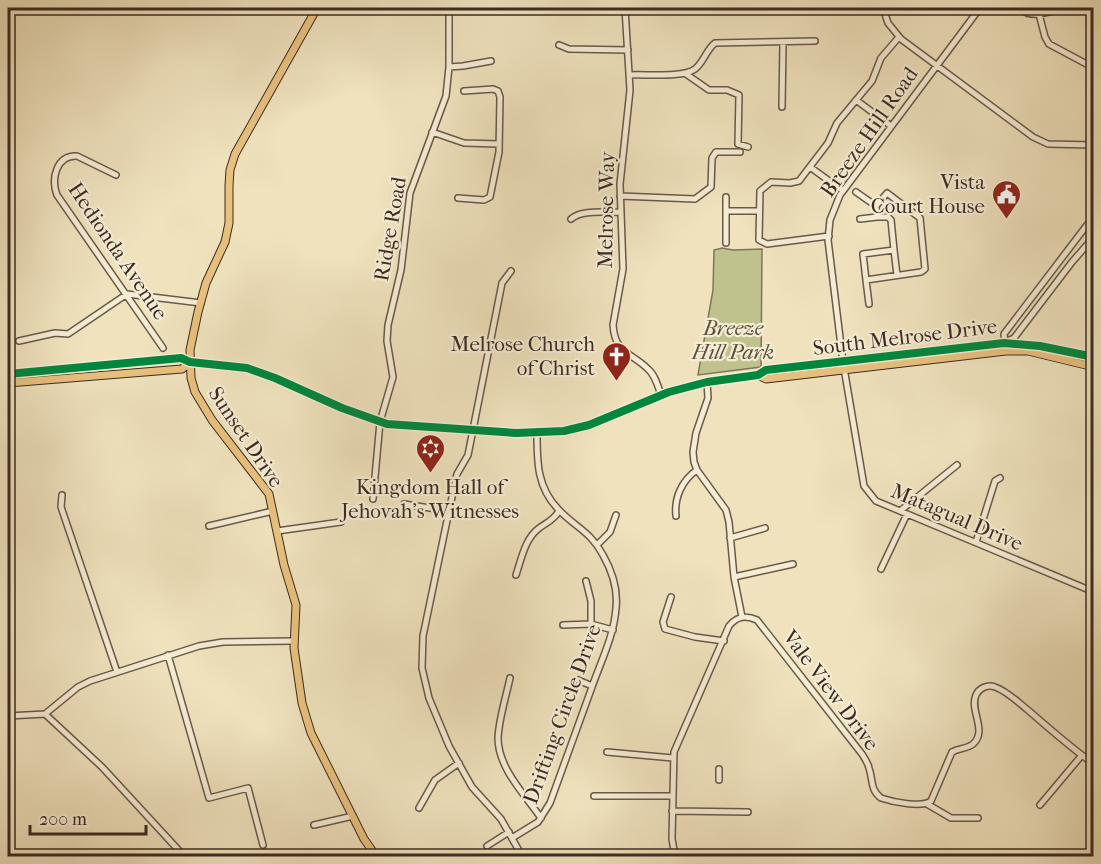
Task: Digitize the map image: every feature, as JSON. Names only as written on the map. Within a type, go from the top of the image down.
[{"type":"main road","name":"Sunset Drive","points":[[317,8],[235,154],[230,170],[230,223],[225,242],[206,283],[190,350],[191,378],[195,392],[212,420],[267,489],[284,565],[296,605],[293,641],[304,714],[352,816],[376,856]]},
{"type":"main road","name":"South Melrose Drive","points":[[8,374],[181,358],[190,362],[247,368],[342,408],[391,425],[537,434],[589,425],[661,395],[707,382],[758,375],[766,370],[843,366],[1005,347],[1018,343],[1094,357]]},
{"type":"main road","name":"South Melrose Drive","points":[[1005,347],[1094,367]]},
{"type":"main road","name":"South Melrose Drive","points":[[8,383],[182,369],[190,362]]},
{"type":"main road","points":[[57,370],[58,379]]},
{"type":"street","name":"Ridge Road","points":[[373,499],[380,422],[393,377],[386,338],[401,270],[410,193],[446,96],[449,67],[449,8]]},
{"type":"street","name":"Melrose Way","points":[[625,8],[630,75],[620,196],[623,269],[613,325],[614,333],[623,351],[653,375],[661,395]]},
{"type":"street","points":[[883,8],[888,23],[899,37],[1043,142],[1094,146]]},
{"type":"street","name":"Breeze Hill Road","points":[[843,366],[829,236],[830,220],[835,204],[980,8]]},
{"type":"street","points":[[1019,8],[1025,13],[1039,14],[1063,8]]},
{"type":"street","points":[[1039,14],[1044,37],[1049,44],[1094,68]]},
{"type":"street","points":[[829,236],[766,244],[761,242],[759,240],[760,190],[771,182],[798,181],[828,143],[837,123],[872,81],[881,58],[899,37]]},
{"type":"street","points":[[630,75],[686,74],[695,68],[715,43],[815,41]]},
{"type":"street","points":[[782,107],[783,42]]},
{"type":"street","points":[[560,45],[569,49],[628,50]]},
{"type":"street","points":[[449,67],[491,61]]},
{"type":"street","points":[[686,74],[709,90],[727,90],[739,95],[738,144],[748,147]]},
{"type":"street","points":[[458,198],[484,200],[490,197],[499,144],[500,93],[493,89],[464,92]]},
{"type":"street","points":[[856,100],[891,126]]},
{"type":"street","points":[[432,132],[464,143],[499,144]]},
{"type":"street","points":[[620,196],[695,199],[711,187],[712,158],[716,152],[740,153]]},
{"type":"street","name":"Hedionda Avenue","points":[[116,175],[76,156],[70,156],[64,158],[53,182],[57,195],[163,348]]},
{"type":"street","points":[[810,167],[843,191]]},
{"type":"street","points":[[856,192],[876,206]]},
{"type":"street","points":[[866,280],[921,272],[925,269],[920,218],[887,193],[876,206],[877,218]]},
{"type":"street","points":[[726,197],[726,243]]},
{"type":"street","points":[[726,211],[759,210]]},
{"type":"street","points":[[571,219],[584,214],[620,212]]},
{"type":"street","points":[[860,219],[888,217],[891,220],[897,275]]},
{"type":"street","points":[[1005,347],[1004,334],[1081,233],[1088,225],[1094,230]]},
{"type":"street","points":[[1005,347],[1094,237]]},
{"type":"street","points":[[869,304],[863,254],[894,250]]},
{"type":"street","points":[[511,271],[502,283],[468,454],[457,474],[423,636],[422,668],[437,722],[472,787],[501,819],[522,856]]},
{"type":"street","points":[[19,341],[55,333],[68,334],[127,294],[201,303]]},
{"type":"street","name":"Matagual Drive","points":[[843,366],[864,486],[876,501],[1094,592]]},
{"type":"street","points":[[675,856],[672,839],[673,758],[732,622],[742,617],[734,577],[726,510],[698,470],[693,452],[696,434],[708,398],[707,382]]},
{"type":"street","name":"Drifting Circle Drive","points":[[487,846],[541,818],[550,803],[613,630],[616,607],[610,569],[597,546],[577,524],[559,511],[547,496],[539,476],[537,434]]},
{"type":"street","points":[[900,511],[957,465]]},
{"type":"street","points":[[676,516],[675,505],[685,479],[698,470]]},
{"type":"street","points":[[976,542],[995,481],[1000,478]]},
{"type":"street","points":[[62,495],[61,507],[117,672]]},
{"type":"street","points":[[404,504],[449,511]]},
{"type":"street","points":[[209,526],[273,511]]},
{"type":"street","points":[[516,575],[530,538],[539,528],[555,519],[559,511]]},
{"type":"street","points":[[880,569],[907,514]]},
{"type":"street","points":[[597,546],[610,532],[616,515]]},
{"type":"street","points":[[277,531],[341,522]]},
{"type":"street","points":[[730,538],[765,528]]},
{"type":"street","points":[[734,577],[793,564]]},
{"type":"street","points":[[586,581],[591,601],[591,624]]},
{"type":"street","points":[[672,597],[663,622],[665,629],[695,638],[724,641]]},
{"type":"street","name":"Vale View Drive","points":[[742,617],[757,620],[862,754],[869,766],[872,787],[876,795],[887,800],[927,804]]},
{"type":"street","points":[[562,625],[591,624],[613,630]]},
{"type":"street","points":[[8,716],[45,714],[78,687],[199,646],[223,642],[293,641]]},
{"type":"street","points":[[168,656],[209,798],[248,788],[263,845]]},
{"type":"street","points":[[510,678],[499,729],[500,751],[507,770],[541,818]]},
{"type":"street","points":[[578,680],[592,686]]},
{"type":"street","points":[[978,818],[951,818],[927,804],[934,796],[952,752],[971,746],[977,740],[979,734],[974,701],[980,690],[985,687],[991,686],[1002,690],[1094,764]]},
{"type":"street","points":[[45,714],[102,768],[184,856]]},
{"type":"street","points":[[608,752],[673,758]]},
{"type":"street","points":[[1040,805],[1082,755]]},
{"type":"street","points":[[419,808],[435,780],[459,763]]},
{"type":"street","points":[[719,769],[719,780]]},
{"type":"street","points":[[594,796],[672,796]]},
{"type":"street","points":[[672,811],[748,812]]},
{"type":"street","points":[[314,825],[352,816]]},
{"type":"street","points":[[8,837],[12,856]]},
{"type":"green space","name":"Breeze Hill Park","points":[[722,248],[762,249],[761,367],[698,375],[713,290],[714,250]]},
{"type":"cycle path","points":[[8,374],[181,358],[190,362],[247,368],[342,408],[387,424],[516,433],[564,431],[589,425],[669,392],[707,382],[758,375],[766,370],[1004,343],[1040,346],[1094,357]]},
{"type":"place","name":"Vista Court House","points":[[1006,220]]},
{"type":"place","name":"Melrose Church of Christ","points":[[616,382]]},
{"type":"place","name":"Kingdom Hall of Jehovah’s Witnesses","points":[[430,474]]}]
